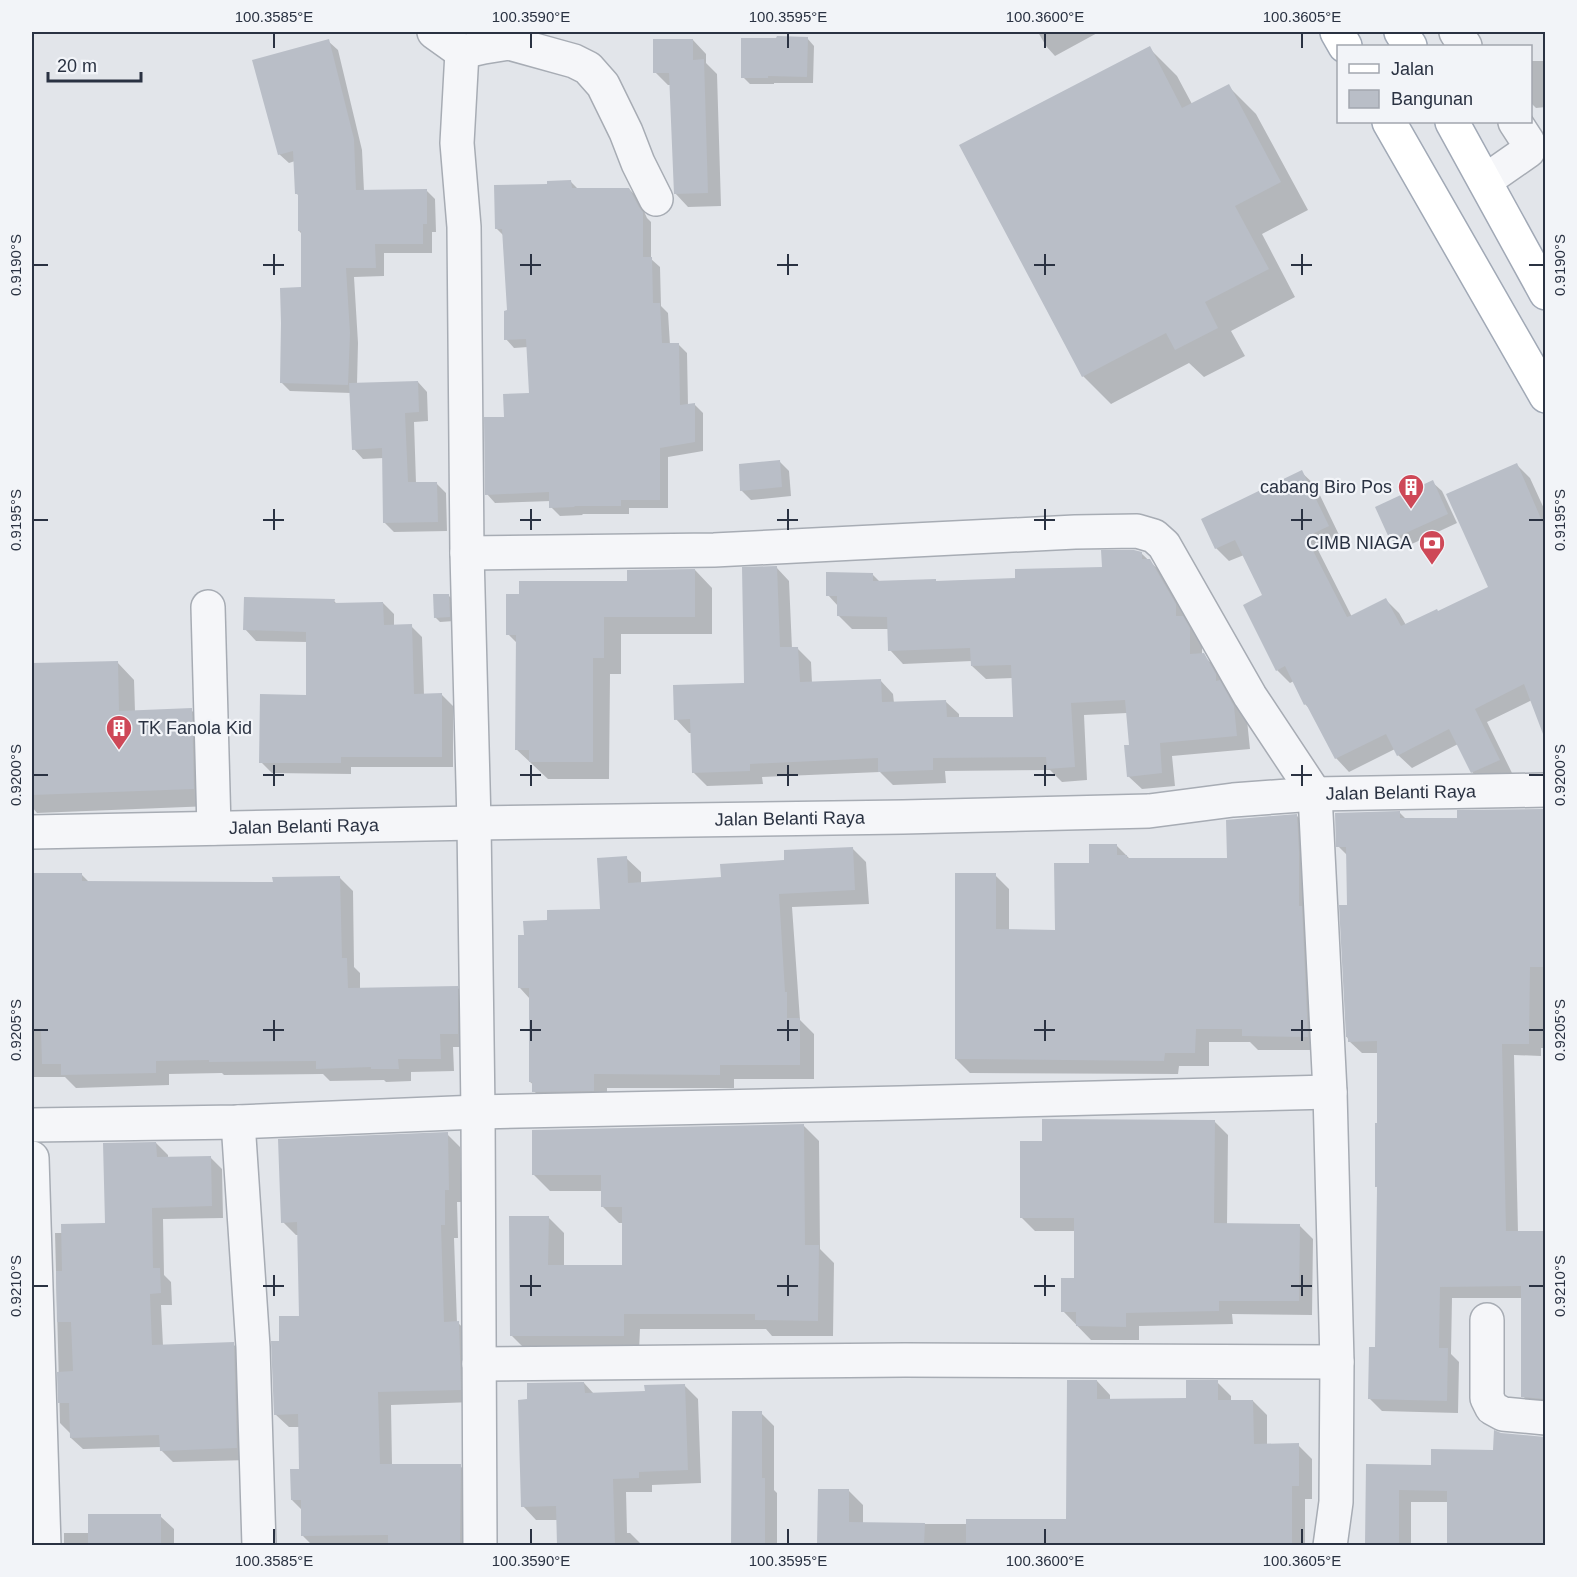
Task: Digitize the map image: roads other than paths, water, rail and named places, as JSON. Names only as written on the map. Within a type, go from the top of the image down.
[{"type":"main road","points":[[1401,32],[1409,45]]},
{"type":"main road","points":[[1390,123],[1545,396]]},
{"type":"main road","points":[[1453,123],[1545,294]]},
{"type":"street","points":[[434,32],[462,52],[484,47],[509,37],[588,68],[603,85],[656,199]]},
{"type":"street","points":[[1456,32],[1464,45]]},
{"type":"street","points":[[462,52],[457,143],[464,227],[467,553],[474,823],[480,1545]]},
{"type":"street","points":[[1485,181],[1528,151],[1528,142],[1516,123]]},
{"type":"street","points":[[467,553],[714,550],[1137,531],[1154,536],[1164,545],[1250,696],[1315,794],[1330,1092],[1337,1362],[1336,1502],[1330,1545]]},
{"type":"street","points":[[208,607],[214,828]]},
{"type":"street","name":"Jalan Belanti Raya","points":[[32,831],[1149,811],[1233,800],[1315,794],[1545,790]]},
{"type":"street","points":[[32,1125],[238,1122],[478,1112],[1330,1092]]},
{"type":"street","points":[[238,1122],[253,1347],[259,1545]]},
{"type":"street","points":[[32,1158],[44,1545]]},
{"type":"street","points":[[1487,1320],[1487,1398],[1492,1408],[1503,1414],[1545,1418]]},
{"type":"street","points":[[479,1364],[906,1360],[1337,1362]]},
{"type":"place","name":"cabang Biro Pos","points":[[1411,510]]},
{"type":"place","name":"CIMB NIAGA","points":[[1432,566]]},
{"type":"place","name":"TK Fanola Kid","points":[[119,751]]}]
